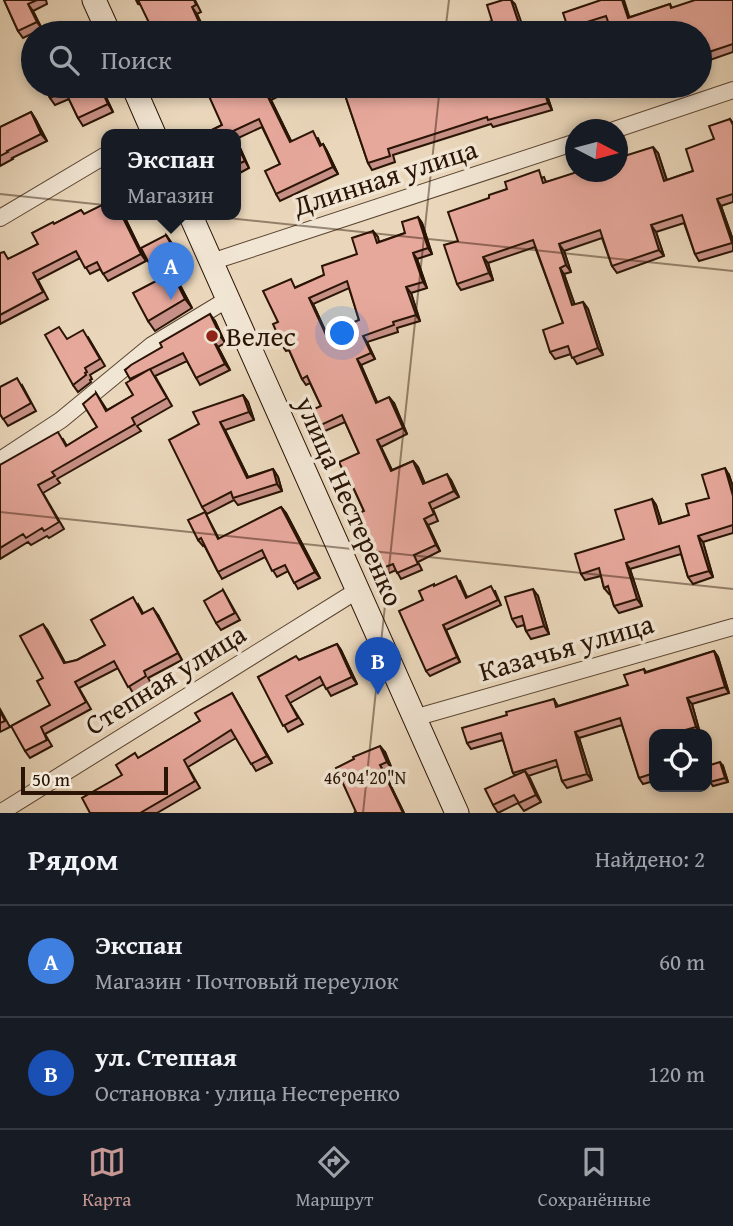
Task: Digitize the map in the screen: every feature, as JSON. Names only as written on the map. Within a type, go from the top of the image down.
[{"type":"street","points":[[94,0],[104,21]]},
{"type":"street","points":[[712,97],[733,90]]},
{"type":"street","points":[[137,98],[148,129]]},
{"type":"street","points":[[628,125],[709,98]]},
{"type":"street","name":"Длинная улица","points":[[211,262],[565,146]]},
{"type":"street","points":[[0,218],[101,158]]},
{"type":"street","name":"улица Нестеренко","points":[[193,220],[457,813]]},
{"type":"street","points":[[0,460],[61,421],[152,345],[228,299]]},
{"type":"street","name":"Степная улица","points":[[0,813],[358,590]]},
{"type":"street","name":"Казачья улица","points":[[414,718],[733,626]]},
{"type":"building","points":[[4,0],[37,0],[28,4],[36,21],[21,21],[21,30],[18,31]]},
{"type":"building","points":[[138,0],[194,0],[196,5],[192,7],[198,21],[148,21]]},
{"type":"building","points":[[511,0],[518,21],[492,21],[487,5]]},
{"type":"building","points":[[601,0],[622,0],[628,18],[670,4],[671,8],[695,0],[733,0],[733,44],[712,51],[712,21],[608,21],[606,16],[590,21],[566,21],[563,13]]},
{"type":"building","points":[[68,98],[105,98],[108,104],[78,118]]},
{"type":"building","points":[[210,98],[268,98],[290,142],[313,131],[320,146],[323,144],[333,167],[276,194],[265,171],[280,164],[259,119],[237,129],[214,129],[222,125]]},
{"type":"building","points":[[346,98],[546,98],[548,103],[488,120],[487,117],[388,149],[390,156],[368,163]]},
{"type":"building","points":[[31,112],[41,134],[0,156],[0,127]]},
{"type":"building","points":[[730,119],[733,125],[733,194],[717,199],[732,243],[695,254],[682,215],[651,225],[659,250],[612,266],[600,230],[559,244],[566,265],[560,268],[572,305],[583,302],[598,348],[572,358],[568,346],[550,352],[543,330],[563,323],[533,240],[483,257],[489,273],[457,284],[444,245],[458,241],[448,212],[489,198],[489,195],[507,189],[505,182],[539,170],[543,183],[565,176],[565,182],[628,182],[628,155],[653,147],[664,181],[693,171],[686,149],[714,139],[709,126]]},
{"type":"building","points":[[101,206],[101,220],[124,220],[141,254],[103,274],[97,262],[85,268],[76,251],[33,273],[43,292],[0,315],[0,253],[4,252],[8,259],[38,244],[32,233],[81,210],[84,214]]},
{"type":"building","points":[[418,217],[428,248],[413,253],[423,282],[406,287],[416,315],[363,336],[371,353],[357,359],[376,403],[389,397],[403,428],[377,440],[391,471],[413,461],[423,484],[447,474],[454,491],[429,503],[434,514],[424,519],[436,545],[414,555],[418,564],[397,573],[393,564],[380,569],[354,515],[364,511],[339,462],[359,453],[342,415],[321,425],[314,409],[321,406],[307,376],[302,379],[286,343],[282,345],[273,324],[278,322],[263,291],[291,279],[295,288],[324,275],[322,266],[357,254],[352,238],[373,231],[377,243],[405,233],[402,222]],"holes":[[[347,281],[359,320],[326,335],[309,298]]]},
{"type":"building","points":[[166,235],[177,255],[166,261],[185,299],[148,321],[133,293],[158,280],[141,248]]},
{"type":"building","points":[[210,314],[221,337],[213,340],[225,364],[196,378],[183,353],[130,379],[125,370],[131,365],[162,347],[160,343]]},
{"type":"building","points":[[59,327],[67,339],[83,330],[100,359],[85,368],[86,375],[73,385],[45,335]]},
{"type":"building","points":[[150,369],[167,398],[132,418],[135,424],[52,472],[55,476],[38,485],[59,522],[26,538],[23,534],[0,548],[0,465],[58,432],[66,446],[97,427],[83,404],[96,393],[106,411],[133,395],[126,383]]},
{"type":"building","points":[[17,378],[31,403],[3,419],[0,414],[0,387]]},
{"type":"building","points":[[243,395],[249,412],[220,422],[247,478],[273,469],[277,484],[233,498],[231,492],[202,507],[169,440],[199,424],[193,412]]},
{"type":"building","points":[[725,468],[733,496],[733,525],[698,536],[709,571],[688,577],[679,546],[626,563],[637,599],[614,606],[608,586],[604,588],[599,568],[581,574],[575,554],[624,539],[615,510],[652,499],[659,524],[689,515],[686,504],[709,498],[702,475]]},
{"type":"building","points":[[281,507],[315,572],[294,583],[285,565],[272,571],[262,550],[218,572],[201,538],[198,540],[188,520],[205,512],[218,539]]},
{"type":"building","points":[[456,576],[466,598],[491,586],[498,600],[443,625],[457,657],[426,671],[399,611],[423,600],[419,591]]},
{"type":"building","points":[[533,589],[544,626],[526,631],[522,616],[512,619],[505,597]]},
{"type":"building","points":[[223,590],[235,613],[216,623],[204,601]]},
{"type":"building","points":[[133,597],[142,614],[153,608],[178,653],[144,671],[146,676],[128,687],[114,661],[75,682],[86,702],[41,727],[47,740],[25,751],[11,726],[50,705],[37,681],[43,678],[20,636],[43,624],[64,663],[77,660],[105,645],[91,620]]},
{"type":"building","points":[[337,644],[352,677],[326,689],[320,677],[286,696],[298,718],[283,726],[258,677],[296,656],[299,660]]},
{"type":"building","points":[[714,651],[725,687],[687,698],[696,727],[649,729],[649,775],[639,778],[620,718],[575,732],[587,774],[562,781],[556,760],[513,773],[501,733],[467,743],[462,728],[554,699],[556,707],[628,685],[624,675],[644,669],[645,673]]},
{"type":"building","points":[[232,693],[267,756],[251,764],[231,730],[184,760],[195,781],[140,813],[90,813],[82,798],[122,775],[116,765],[135,753],[138,758],[200,721],[195,713]]},
{"type":"building","points":[[380,746],[387,762],[380,765],[403,813],[354,813],[356,812],[336,768],[354,759],[353,757]]},
{"type":"building","points":[[720,762],[725,778],[712,781],[712,764]]},
{"type":"building","points":[[525,771],[536,795],[519,803],[514,795],[493,805],[485,789]]},
{"type":"place","name":"Экспан","points":[[171,300]]},
{"type":"place","name":"Велес","points":[[212,336]]},
{"type":"place","name":"ул. Степная","points":[[378,695]]}]
